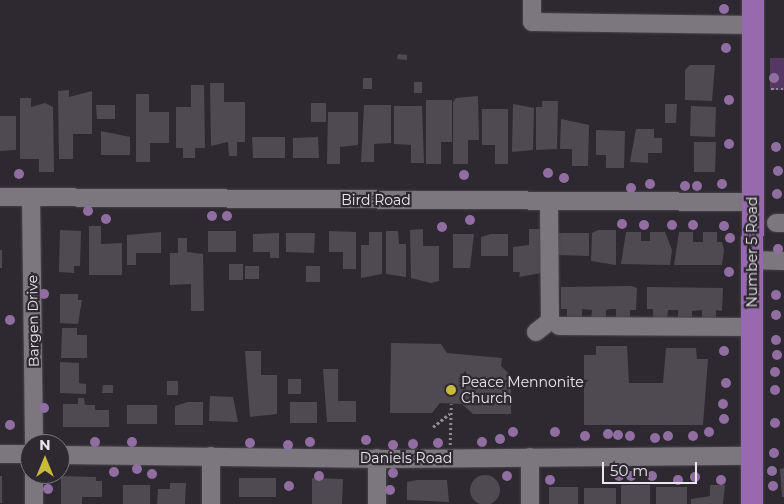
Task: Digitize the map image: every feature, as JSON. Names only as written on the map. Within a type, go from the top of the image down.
[{"type":"main road","name":"Number 5 Road","points":[[752,504],[753,0]]},
{"type":"street","points":[[532,0],[532,22],[753,25]]},
{"type":"street","name":"Bird Road","points":[[0,197],[752,202]]},
{"type":"street","name":"Bargen Drive","points":[[31,197],[34,434]]},
{"type":"street","points":[[536,332],[550,321],[549,201]]},
{"type":"street","points":[[752,260],[784,261]]},
{"type":"street","points":[[559,326],[752,327]]},
{"type":"street","points":[[0,454],[20,454]]},
{"type":"street","name":"Daniels Road","points":[[70,454],[450,459],[751,456]]},
{"type":"street","points":[[211,456],[211,504]]},
{"type":"street","points":[[377,458],[377,504]]},
{"type":"street","points":[[530,458],[530,504]]},
{"type":"street","points":[[34,484],[34,504]]},
{"type":"path","points":[[768,88],[784,89]]},
{"type":"path","points":[[450,459],[451,404]]},
{"type":"path","points":[[433,427],[450,413]]},
{"type":"shaded area","points":[[770,58],[784,58],[784,90],[770,90]]},
{"type":"building","points":[[398,54],[407,55],[407,60],[397,59]]},
{"type":"building","points":[[690,65],[715,65],[712,101],[685,100],[685,70]]},
{"type":"building","points":[[363,78],[372,78],[372,89],[363,89]]},
{"type":"building","points":[[414,82],[422,82],[422,93],[414,93]]},
{"type":"building","points":[[210,83],[224,83],[224,102],[245,102],[245,142],[237,142],[237,156],[229,156],[228,142],[211,146]]},
{"type":"building","points":[[191,85],[204,85],[205,148],[195,148],[195,158],[183,158],[183,148],[176,148],[176,107],[191,107]]},
{"type":"building","points":[[69,90],[69,97],[92,91],[92,134],[73,134],[73,159],[59,159],[58,91]]},
{"type":"building","points":[[136,94],[149,94],[149,112],[169,112],[169,143],[150,143],[150,162],[136,162]]},
{"type":"building","points":[[478,96],[479,140],[468,140],[468,164],[453,164],[453,102],[456,98]]},
{"type":"building","points":[[20,98],[31,98],[31,107],[45,103],[53,107],[54,172],[39,172],[39,159],[20,159]]},
{"type":"building","points":[[426,100],[452,100],[452,142],[441,142],[441,164],[426,164]]},
{"type":"building","points":[[542,101],[558,101],[557,149],[536,150],[536,107],[542,107]]},
{"type":"building","points":[[311,103],[326,103],[326,122],[311,122]]},
{"type":"building","points":[[513,104],[534,108],[533,150],[512,152]]},
{"type":"building","points":[[665,104],[677,104],[676,123],[665,123]]},
{"type":"building","points":[[96,105],[115,105],[115,119],[97,119]]},
{"type":"building","points":[[364,105],[391,105],[391,143],[374,144],[374,162],[361,162]]},
{"type":"building","points":[[394,106],[422,106],[424,163],[411,163],[411,145],[394,144]]},
{"type":"building","points":[[691,106],[716,107],[715,137],[690,136]]},
{"type":"building","points":[[482,109],[508,109],[508,164],[495,164],[495,145],[482,145]]},
{"type":"building","points":[[328,112],[358,112],[358,145],[340,147],[340,164],[327,164]]},
{"type":"building","points":[[0,116],[16,116],[16,150],[0,151]]},
{"type":"building","points":[[561,119],[589,125],[588,166],[572,166],[572,149],[560,149]]},
{"type":"building","points":[[636,129],[654,129],[654,138],[662,138],[662,153],[648,153],[648,163],[630,162]]},
{"type":"building","points":[[596,130],[625,131],[624,168],[606,168],[606,155],[596,155]]},
{"type":"building","points":[[101,131],[130,137],[130,155],[101,155]]},
{"type":"building","points":[[252,137],[285,137],[285,158],[253,158]]},
{"type":"building","points":[[318,137],[319,158],[293,158],[293,138]]},
{"type":"building","points":[[694,142],[716,142],[715,172],[694,172]]},
{"type":"building","points":[[89,226],[101,226],[101,244],[122,243],[122,275],[89,275]]},
{"type":"building","points":[[423,229],[423,246],[439,246],[439,281],[431,283],[411,278],[410,230]]},
{"type":"building","points":[[529,229],[542,229],[542,273],[519,277],[520,272],[513,272],[513,247],[529,245]]},
{"type":"building","points":[[60,230],[81,231],[80,266],[74,266],[74,273],[59,272]]},
{"type":"building","points":[[598,230],[616,230],[616,265],[591,261],[592,233]]},
{"type":"building","points":[[208,231],[236,231],[236,252],[208,252]]},
{"type":"building","points":[[329,231],[356,232],[356,269],[343,269],[343,252],[329,252]]},
{"type":"building","points":[[386,231],[398,231],[399,244],[406,244],[406,277],[386,274]]},
{"type":"building","points":[[161,232],[161,253],[136,253],[136,265],[127,265],[127,235]]},
{"type":"building","points":[[369,232],[382,232],[382,274],[361,278],[361,245],[369,245]]},
{"type":"building","points":[[626,232],[641,232],[641,241],[650,241],[650,232],[665,232],[672,250],[670,265],[621,264]]},
{"type":"building","points":[[679,232],[693,232],[693,242],[703,242],[703,232],[717,232],[717,242],[722,242],[724,250],[722,265],[674,265]]},
{"type":"building","points":[[279,233],[279,258],[270,258],[270,252],[253,252],[253,234]]},
{"type":"building","points":[[286,233],[315,233],[314,253],[286,252]]},
{"type":"building","points":[[558,233],[589,233],[589,256],[558,255]]},
{"type":"building","points":[[453,234],[474,234],[470,268],[453,268]]},
{"type":"building","points":[[491,234],[508,234],[508,256],[481,256],[481,237]]},
{"type":"building","points":[[178,238],[187,238],[187,252],[203,254],[204,311],[191,311],[191,284],[170,285],[170,253],[178,253]]},
{"type":"building","points":[[0,250],[2,250],[2,268],[0,268]]},
{"type":"building","points":[[229,264],[243,264],[243,280],[229,280]]},
{"type":"building","points":[[245,266],[259,266],[259,279],[245,279]]},
{"type":"building","points":[[306,266],[320,266],[320,282],[306,282]]},
{"type":"building","points":[[631,286],[637,288],[636,310],[630,310],[630,320],[616,320],[616,309],[606,310],[606,321],[591,320],[592,310],[582,309],[582,320],[574,320],[567,317],[567,309],[561,309],[561,287]]},
{"type":"building","points":[[647,287],[723,288],[722,311],[716,310],[716,321],[702,320],[702,310],[692,311],[692,321],[678,321],[678,310],[668,310],[667,320],[653,318],[653,309],[647,309]]},
{"type":"building","points":[[60,294],[78,294],[78,300],[82,300],[78,324],[60,323]]},
{"type":"building","points":[[62,328],[77,328],[77,335],[87,335],[87,358],[61,358]]},
{"type":"building","name":"Peace Mennonite Church","points":[[391,343],[441,344],[447,353],[502,358],[501,366],[511,376],[511,414],[473,414],[462,404],[440,403],[432,413],[390,413]]},
{"type":"building","points":[[596,346],[627,346],[629,383],[663,383],[666,348],[696,348],[697,359],[708,359],[703,425],[584,425],[584,355],[596,355]]},
{"type":"building","points":[[245,351],[261,351],[261,375],[277,375],[277,414],[250,417]]},
{"type":"building","points":[[60,362],[79,363],[79,383],[86,384],[86,394],[60,393]]},
{"type":"building","points":[[323,369],[338,369],[338,401],[356,401],[356,422],[327,422]]},
{"type":"building","points":[[288,379],[301,379],[301,394],[288,394]]},
{"type":"building","points":[[167,381],[178,381],[178,395],[167,395]]},
{"type":"building","points":[[103,385],[113,385],[113,393],[102,393]]},
{"type":"building","points":[[210,396],[233,397],[238,422],[209,421]]},
{"type":"building","points":[[78,398],[84,398],[85,405],[95,405],[95,410],[109,410],[109,427],[63,427],[63,404],[78,404]]},
{"type":"building","points":[[188,402],[203,402],[203,425],[175,425],[175,406]]},
{"type":"building","points":[[290,402],[317,402],[317,423],[290,423]]},
{"type":"building","points":[[127,405],[157,405],[157,424],[127,424]]},
{"type":"building","points":[[784,468],[784,497],[782,497],[780,469]]},
{"type":"building","points":[[485,475],[496,479],[500,490],[496,501],[485,505],[474,501],[470,490],[474,479]]},
{"type":"building","points":[[0,476],[2,476],[2,503],[0,503]]},
{"type":"building","points":[[70,476],[96,477],[96,481],[102,481],[102,497],[82,497],[82,504],[61,504],[61,484],[70,484]]},
{"type":"building","points":[[239,478],[276,478],[276,497],[239,497]]},
{"type":"building","points":[[312,478],[343,479],[342,504],[312,504]]},
{"type":"building","points":[[447,480],[449,502],[407,500],[407,482]]},
{"type":"building","points":[[170,483],[186,483],[185,504],[157,504],[158,489],[170,489]]},
{"type":"building","points":[[123,485],[150,485],[150,504],[123,504]]},
{"type":"building","points":[[621,485],[650,485],[650,504],[621,504]]},
{"type":"building","points":[[710,485],[725,485],[723,504],[691,504],[691,499],[710,496]]},
{"type":"building","points":[[549,487],[578,487],[578,504],[549,504]]},
{"type":"building","points":[[656,487],[687,487],[687,504],[656,504]]},
{"type":"building","points":[[584,488],[616,488],[616,504],[584,504]]},
{"type":"place","name":"Peace Mennonite Church","points":[[451,390]]}]
